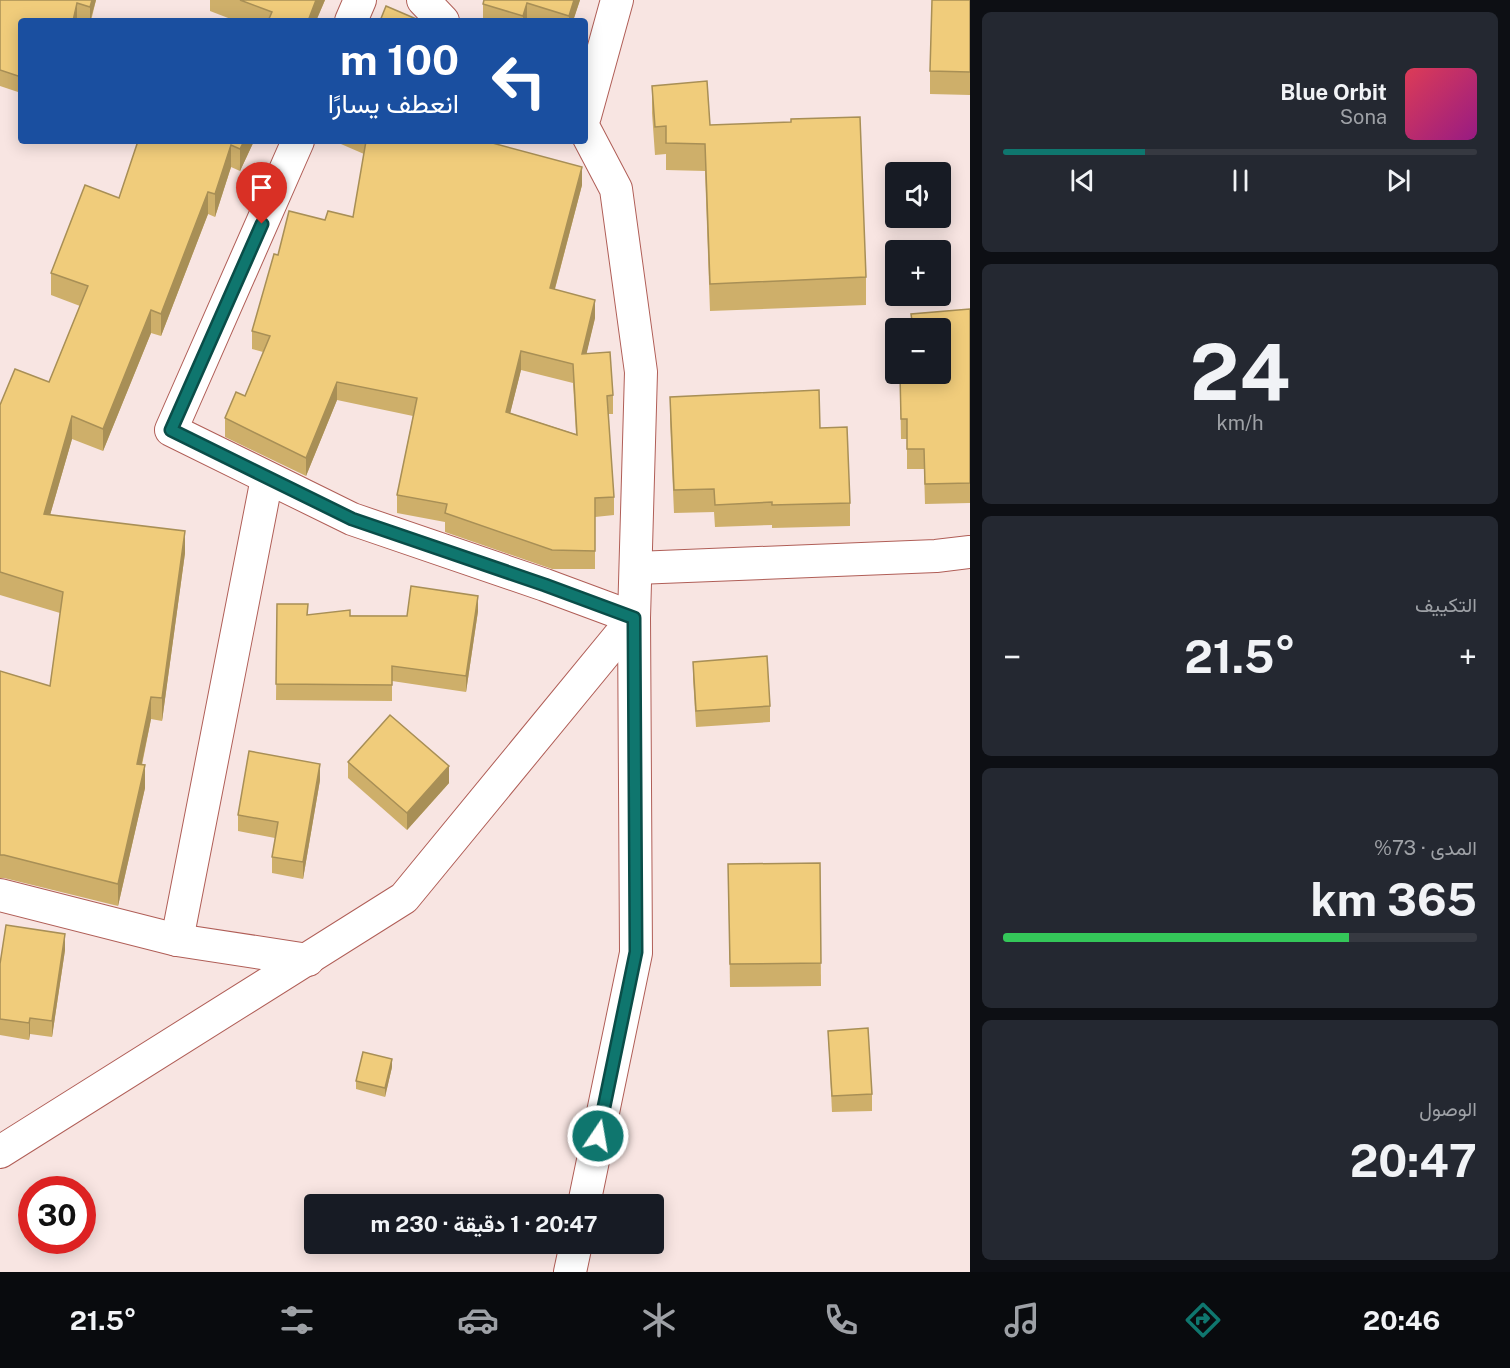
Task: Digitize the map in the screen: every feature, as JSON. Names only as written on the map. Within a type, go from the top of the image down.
[{"type":"street","points":[[352,18],[360,0]]},
{"type":"street","points":[[423,0],[440,18]]},
{"type":"street","points":[[588,105],[617,0]]},
{"type":"street","points":[[586,1194],[636,952],[634,618],[641,372],[616,189],[588,136]]},
{"type":"street","points":[[297,144],[171,430],[352,519],[634,618]]},
{"type":"street","points":[[177,940],[267,477]]},
{"type":"street","points":[[636,568],[936,556],[970,552]]},
{"type":"street","points":[[0,1152],[404,898],[634,618]]},
{"type":"street","points":[[0,895],[177,940],[308,960]]},
{"type":"street","points":[[570,1272],[574,1254]]},
{"type":"building","points":[[0,0],[92,0],[90,7],[77,3],[74,18],[18,18],[18,76],[0,70]]},
{"type":"building","points":[[240,0],[316,0],[309,18],[269,18],[272,12]]},
{"type":"building","points":[[484,0],[574,0],[569,16],[527,3],[523,16],[483,4]]},
{"type":"building","points":[[932,0],[970,0],[970,72],[930,71]]},
{"type":"building","points":[[386,6],[414,18],[381,18]]},
{"type":"building","points":[[707,81],[710,125],[860,117],[866,277],[710,284],[705,144],[666,143],[666,126],[655,127],[652,86]]},
{"type":"building","points":[[137,144],[242,144],[240,149],[231,145],[215,194],[208,192],[161,314],[151,310],[103,429],[72,416],[44,514],[185,531],[162,698],[151,697],[137,764],[145,765],[118,884],[0,855],[0,671],[50,686],[63,592],[0,572],[0,405],[15,369],[49,382],[88,286],[51,273],[85,185],[119,198]]},
{"type":"building","points":[[365,144],[496,144],[582,167],[550,288],[595,300],[582,354],[610,352],[613,395],[607,396],[614,497],[595,498],[595,551],[552,550],[445,513],[447,504],[397,495],[417,398],[337,382],[306,458],[225,418],[236,392],[245,396],[270,336],[252,331],[274,254],[278,255],[289,211],[325,220],[328,211],[353,217]],"holes":[[[521,351],[573,364],[577,435],[506,412]]]},
{"type":"building","points":[[970,309],[970,483],[925,484],[924,449],[907,449],[907,419],[901,419],[900,384],[951,384],[951,318],[912,318],[911,314]]},
{"type":"building","points":[[819,390],[820,428],[847,427],[850,503],[772,505],[772,502],[715,505],[714,489],[674,490],[670,397]]},
{"type":"building","points":[[411,586],[478,596],[466,676],[392,666],[392,685],[276,684],[277,604],[308,604],[307,615],[350,610],[350,616],[407,616]]},
{"type":"building","points":[[767,656],[770,706],[696,711],[693,662]]},
{"type":"building","points":[[390,715],[449,766],[407,813],[348,762]]},
{"type":"building","points":[[249,751],[320,764],[303,862],[272,857],[278,822],[238,815]]},
{"type":"building","points":[[820,863],[821,963],[730,964],[728,864]]},
{"type":"building","points":[[6,925],[65,934],[52,1021],[30,1018],[29,1023],[0,1019],[0,964]]},
{"type":"building","points":[[868,1028],[872,1094],[832,1096],[828,1031]]},
{"type":"building","points":[[363,1052],[392,1059],[385,1088],[356,1081]]},
{"type":"route","points":[[262,224],[171,430],[352,519],[634,618],[636,952],[598,1136]]}]
